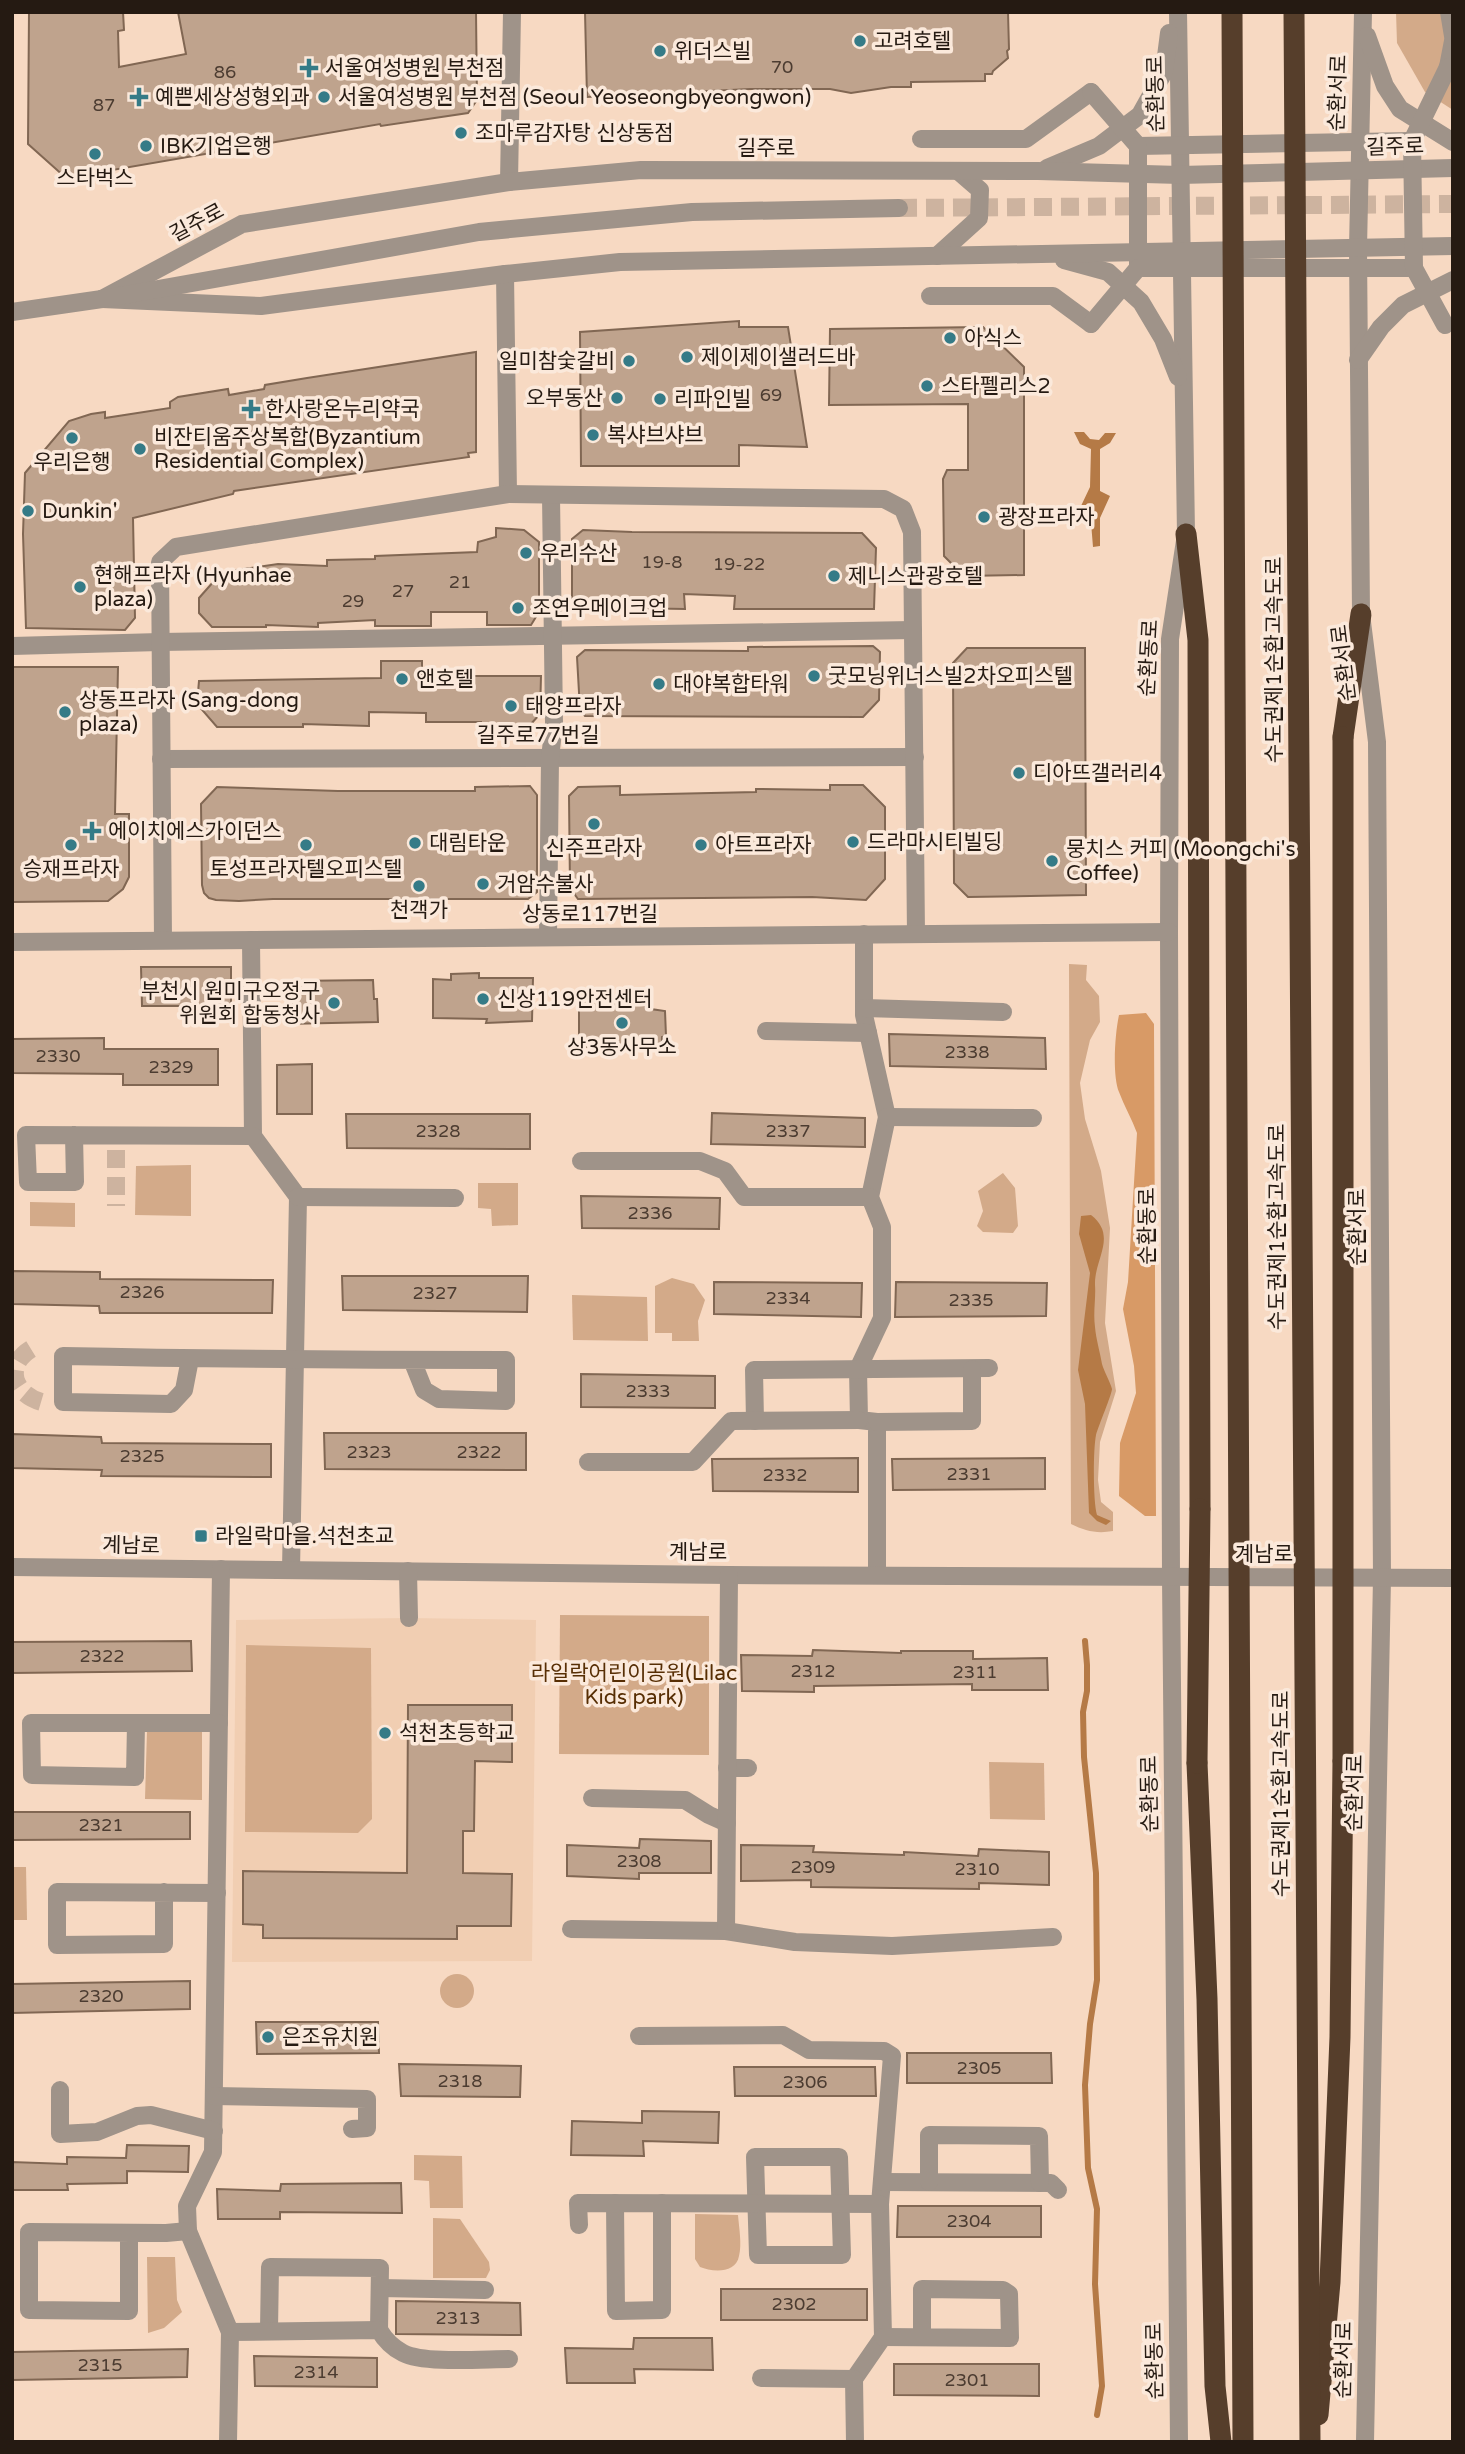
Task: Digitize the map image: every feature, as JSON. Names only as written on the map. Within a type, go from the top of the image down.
[{"type":"highway","name":"수도권제1순환고속도로","points":[[1232,12],[1243,2442]]},
{"type":"highway","name":"수도권제1순환고속도로","points":[[1294,12],[1313,2442]]},
{"type":"highway","points":[[1186,534],[1198,640],[1197,1763],[1207,1999],[1215,2386],[1222,2442]]},
{"type":"highway","points":[[1313,2442],[1330,2282],[1340,2037],[1343,1775],[1343,737],[1361,614]]},
{"type":"street","points":[[509,182],[512,12]]},
{"type":"street","points":[[1038,171],[1099,146],[1140,114],[1164,72],[1172,12]]},
{"type":"street","name":"순환동로","points":[[1178,12],[1186,534],[1170,639],[1169,932],[1171,1577],[1179,2442]]},
{"type":"street","points":[[1449,12],[1453,36]]},
{"type":"street","points":[[1363,18],[1385,86],[1400,109],[1453,142]]},
{"type":"street","name":"순환서로","points":[[1363,18],[1358,248],[1361,614],[1377,742],[1382,1578],[1365,2442]]},
{"type":"street","points":[[1446,325],[1413,268],[1412,141],[1448,67],[1453,41]]},
{"type":"street","points":[[921,139],[1026,139],[1091,92],[1138,146],[1138,268],[1091,324],[1053,296],[930,296]]},
{"type":"street","points":[[1138,146],[1412,141]]},
{"type":"street","name":"길주로","points":[[102,299],[242,224],[509,182],[641,170],[1038,171],[1180,175],[1453,168]]},
{"type":"street","points":[[937,256],[979,218],[981,190],[958,171]]},
{"type":"street","name":"길주로","points":[[12,312],[102,299],[478,232],[692,212],[899,208]]},
{"type":"street","name":"길주로","points":[[102,299],[261,306],[620,262],[1453,246]]},
{"type":"street","points":[[1042,254],[1108,272],[1141,302],[1163,339],[1183,390]]},
{"type":"street","points":[[1138,268],[1413,268]]},
{"type":"street","points":[[505,274],[508,494]]},
{"type":"street","points":[[1358,360],[1381,327],[1404,305],[1453,280]]},
{"type":"street","points":[[163,940],[160,562],[176,547],[508,494],[884,499],[903,509],[912,532],[916,934]]},
{"type":"street","points":[[548,937],[550,758],[554,723],[551,495]]},
{"type":"street","points":[[12,646],[913,630]]},
{"type":"street","name":"길주로77번길","points":[[161,759],[915,757]]},
{"type":"street","name":"상동로117번길","points":[[12,942],[1169,932]]},
{"type":"street","points":[[864,934],[864,1008],[887,1117],[870,1197],[882,1227],[882,1318],[858,1369],[868,1421],[877,1575]]},
{"type":"street","points":[[251,940],[253,1136],[298,1197],[291,1570]]},
{"type":"street","points":[[864,1008],[1003,1012]]},
{"type":"street","points":[[766,1031],[868,1034]]},
{"type":"street","points":[[887,1117],[1032,1118]]},
{"type":"street","points":[[74,1135],[115,1143],[253,1136]]},
{"type":"street","points":[[581,1161],[700,1161],[725,1171],[744,1197],[870,1197]]},
{"type":"street","points":[[298,1197],[456,1198]]},
{"type":"street","points":[[190,1359],[184,1390],[171,1404],[55,1402],[63,1356],[506,1360],[506,1401],[439,1399],[424,1390],[412,1360]]},
{"type":"street","points":[[588,1462],[694,1462],[731,1422],[972,1421],[981,1368],[754,1370],[755,1421]]},
{"type":"street","name":"계남로","points":[[12,1567],[729,1575],[1453,1578]]},
{"type":"street","points":[[221,1569],[213,2152],[187,2206],[188,2231],[230,2332],[228,2442]]},
{"type":"street","points":[[408,1571],[409,1618]]},
{"type":"street","points":[[726,1931],[729,1575]]},
{"type":"street","points":[[136,1723],[135,1777],[32,1775],[31,1723],[136,1723],[219,1723]]},
{"type":"street","points":[[727,1768],[748,1768]]},
{"type":"street","points":[[592,1798],[685,1800],[727,1823]]},
{"type":"street","points":[[164,1892],[164,1944],[57,1945],[57,1892],[164,1892],[217,1893]]},
{"type":"street","points":[[571,1929],[726,1931],[795,1942],[892,1946],[1053,1937]]},
{"type":"street","points":[[639,2036],[783,2035],[809,2050],[884,2051],[892,2056],[880,2204],[883,2337],[854,2379],[855,2442]]},
{"type":"street","points":[[60,2090],[60,2134],[97,2132],[137,2116],[151,2115],[214,2131]]},
{"type":"street","points":[[214,2096],[367,2099],[367,2128],[352,2129]]},
{"type":"street","points":[[929,2182],[929,2135],[1040,2136],[1040,2183]]},
{"type":"street","points":[[755,2157],[839,2157],[842,2255],[758,2255],[757,2203],[755,2157]]},
{"type":"street","points":[[882,2182],[1051,2183],[1058,2190]]},
{"type":"street","points":[[579,2225],[578,2203],[880,2204]]},
{"type":"street","points":[[615,2203],[616,2311],[662,2310],[662,2203]]},
{"type":"street","points":[[129,2233],[129,2311],[29,2310],[29,2232],[188,2231]]},
{"type":"street","points":[[269,2330],[270,2267],[380,2268],[379,2330],[386,2341],[403,2353],[418,2358],[509,2360]]},
{"type":"street","points":[[380,2288],[485,2290]]},
{"type":"street","points":[[883,2337],[1010,2338],[1009,2294],[1003,2290],[922,2289],[922,2337]]},
{"type":"street","points":[[230,2332],[379,2330]]},
{"type":"street","points":[[761,2378],[854,2379]]},
{"type":"shaded area","points":[[1074,432],[1084,432],[1090,439],[1099,440],[1105,433],[1116,433],[1110,443],[1100,449],[1100,491],[1110,496],[1100,518],[1100,546],[1093,547],[1090,510],[1081,506],[1090,487],[1091,449],[1080,444]]},
{"type":"shaded area","points":[[1146,1013],[1154,1024],[1156,1516],[1145,1516],[1119,1496],[1120,1443],[1136,1393],[1134,1366],[1123,1309],[1128,1282],[1137,1133],[1117,1085],[1115,1043],[1119,1015]]},
{"type":"shaded area","points":[[1091,1215],[1103,1231],[1103,1248],[1096,1275],[1094,1322],[1102,1364],[1112,1389],[1096,1435],[1094,1452],[1096,1509],[1097,1515],[1111,1521],[1106,1525],[1089,1513],[1085,1404],[1078,1370],[1090,1273],[1079,1234],[1081,1216]]},
{"type":"shaded area","name":"석천초등학교","points":[[236,1620],[536,1620],[532,1961],[232,1962]]},
{"type":"green space","points":[[1396,12],[1453,12],[1453,110],[1425,92],[1397,43]]},
{"type":"green space","points":[[1069,964],[1087,965],[1086,980],[1099,996],[1100,1022],[1090,1040],[1080,1083],[1085,1119],[1101,1171],[1110,1228],[1105,1323],[1116,1391],[1100,1442],[1098,1480],[1101,1502],[1113,1512],[1113,1531],[1107,1532],[1091,1531],[1071,1524]]},
{"type":"green space","points":[[191,1165],[191,1216],[135,1215],[136,1166]]},
{"type":"green space","points":[[1003,1173],[1015,1188],[1018,1226],[1013,1233],[983,1232],[977,1226],[983,1211],[978,1191]]},
{"type":"green space","points":[[478,1183],[518,1183],[518,1225],[492,1226],[491,1209],[478,1208]]},
{"type":"green space","points":[[30,1202],[75,1203],[75,1227],[30,1226]]},
{"type":"green space","points":[[672,1278],[694,1284],[705,1300],[698,1321],[699,1341],[672,1341],[672,1333],[655,1333],[655,1286]]},
{"type":"green space","points":[[572,1295],[647,1297],[648,1341],[573,1340]]},
{"type":"green space","name":"라일락어린이공원(Lilac Kids park)","points":[[560,1615],[709,1616],[709,1755],[559,1754]]},
{"type":"green space","points":[[246,1645],[371,1648],[372,1819],[358,1833],[245,1832]]},
{"type":"green space","points":[[147,1731],[202,1732],[202,1800],[145,1799]]},
{"type":"green space","points":[[989,1762],[1044,1763],[1045,1820],[990,1819]]},
{"type":"green space","points":[[12,1867],[26,1867],[27,1920],[12,1920]]},
{"type":"green space","points":[[457,1974],[469,1979],[474,1991],[469,2003],[457,2008],[445,2003],[440,1991],[445,1979]]},
{"type":"green space","points":[[414,2155],[462,2156],[463,2208],[430,2208],[429,2181],[414,2180]]},
{"type":"green space","points":[[695,2214],[738,2215],[740,2251],[737,2262],[729,2269],[711,2270],[700,2267],[695,2259]]},
{"type":"green space","points":[[433,2218],[460,2219],[489,2262],[490,2270],[486,2278],[433,2278]]},
{"type":"green space","points":[[147,2257],[175,2257],[177,2300],[182,2312],[164,2328],[148,2333]]},
{"type":"building","points":[[29,12],[123,12],[124,30],[118,31],[119,67],[186,54],[178,12],[476,12],[477,100],[468,113],[381,126],[380,124],[66,178],[28,144]]},
{"type":"building","points":[[585,12],[1008,12],[1009,49],[1008,58],[992,74],[985,74],[985,81],[911,82],[911,87],[851,93],[830,89],[750,89],[587,97]]},
{"type":"building","name":"리파인빌","points":[[739,321],[739,327],[788,327],[807,447],[739,445],[739,466],[581,466],[580,332]]},
{"type":"building","name":"스타펠리스2","points":[[983,327],[1024,367],[1024,575],[964,576],[944,556],[943,479],[947,470],[968,470],[968,404],[829,405],[830,329]]},
{"type":"building","points":[[476,352],[476,452],[468,453],[469,457],[234,491],[233,494],[133,518],[135,618],[125,630],[26,628],[23,534],[25,473],[69,421],[105,412],[105,418],[170,408],[170,402],[178,397],[228,389],[229,395],[264,389],[265,385]]},
{"type":"building","points":[[496,528],[524,530],[539,542],[539,612],[531,625],[487,625],[487,612],[431,612],[431,626],[375,626],[375,620],[318,623],[318,627],[212,627],[199,613],[199,598],[222,572],[278,564],[327,566],[327,560],[375,559],[375,556],[477,552],[478,542],[496,537]]},
{"type":"building","points":[[583,530],[862,533],[876,548],[874,609],[734,609],[735,596],[684,594],[685,609],[580,611],[572,604],[572,539]]},
{"type":"building","points":[[873,646],[880,652],[879,700],[863,717],[585,716],[580,710],[577,657],[585,650],[748,651],[748,647]]},
{"type":"building","name":"디아뜨갤러리4","points":[[967,648],[1085,648],[1086,895],[968,897],[954,883],[953,663]]},
{"type":"building","points":[[381,661],[422,661],[422,676],[541,676],[540,714],[530,725],[426,722],[426,713],[369,712],[369,726],[303,724],[303,727],[217,727],[197,704],[199,681],[381,678]]},
{"type":"building","points":[[12,667],[118,667],[115,814],[129,814],[129,877],[123,889],[108,901],[12,902]]},
{"type":"building","points":[[830,785],[863,785],[885,807],[885,879],[866,900],[812,897],[578,899],[570,888],[569,796],[578,787],[620,786],[620,795],[756,792],[756,789],[830,790]]},
{"type":"building","points":[[530,786],[537,795],[537,892],[528,899],[239,901],[216,900],[204,893],[201,804],[217,787],[338,791],[475,791],[475,787]]},
{"type":"building","points":[[141,967],[231,967],[231,1006],[142,1006]]},
{"type":"building","name":"신상119안전센터","points":[[479,973],[479,978],[533,978],[532,1021],[486,1023],[487,1019],[433,1018],[433,979],[451,980],[451,974]]},
{"type":"building","name":"부천시 원미구오정구 위원회 합동청사","points":[[373,980],[378,1022],[285,1024],[285,1007],[291,1007],[291,981]]},
{"type":"building","name":"상3동사무소","points":[[579,999],[650,1002],[651,1009],[665,1011],[666,1036],[662,1037],[662,1043],[639,1043],[639,1047],[579,1047]]},
{"type":"building","points":[[889,1034],[1045,1038],[1046,1069],[890,1066]]},
{"type":"building","points":[[104,1038],[104,1049],[218,1049],[218,1085],[123,1085],[123,1074],[12,1073],[12,1039]]},
{"type":"building","points":[[312,1064],[312,1114],[277,1114],[277,1065]]},
{"type":"building","points":[[712,1113],[865,1118],[865,1147],[711,1144]]},
{"type":"building","points":[[346,1114],[530,1114],[530,1149],[347,1148]]},
{"type":"building","points":[[581,1196],[720,1198],[719,1229],[582,1228]]},
{"type":"building","points":[[12,1271],[100,1272],[100,1279],[273,1280],[272,1313],[100,1313],[99,1306],[12,1304]]},
{"type":"building","points":[[342,1276],[528,1276],[527,1312],[343,1310]]},
{"type":"building","points":[[714,1282],[862,1283],[861,1317],[714,1314]]},
{"type":"building","points":[[896,1282],[1047,1283],[1046,1316],[895,1317]]},
{"type":"building","points":[[581,1374],[715,1376],[715,1408],[581,1407]]},
{"type":"building","points":[[324,1433],[526,1433],[526,1470],[325,1469]]},
{"type":"building","points":[[12,1434],[101,1437],[102,1443],[271,1444],[271,1477],[101,1476],[102,1470],[12,1468]]},
{"type":"building","points":[[858,1458],[858,1492],[713,1491],[712,1459]]},
{"type":"building","points":[[1045,1458],[1045,1489],[893,1490],[892,1459]]},
{"type":"building","points":[[191,1641],[192,1671],[12,1673],[12,1642]]},
{"type":"building","points":[[813,1650],[901,1653],[973,1651],[973,1659],[1047,1658],[1048,1690],[972,1690],[972,1684],[814,1686],[814,1692],[742,1691],[741,1655],[812,1656]]},
{"type":"building","points":[[408,1705],[512,1705],[512,1762],[475,1761],[474,1831],[463,1831],[463,1873],[512,1874],[511,1926],[457,1926],[457,1939],[263,1938],[263,1925],[243,1924],[243,1871],[407,1873]]},
{"type":"building","points":[[12,1812],[190,1812],[190,1839],[12,1840]]},
{"type":"building","points":[[640,1839],[711,1841],[711,1873],[639,1873],[639,1879],[567,1876],[567,1845],[639,1848]]},
{"type":"building","points":[[741,1845],[814,1846],[813,1852],[904,1855],[904,1852],[978,1856],[979,1849],[1049,1852],[1049,1885],[979,1883],[979,1889],[811,1887],[811,1880],[741,1881]]},
{"type":"building","points":[[190,1981],[190,2009],[12,2013],[12,1984]]},
{"type":"building","points":[[256,2022],[378,2022],[379,2053],[257,2054]]},
{"type":"building","points":[[907,2053],[1051,2053],[1052,2083],[907,2083]]},
{"type":"building","points":[[399,2064],[521,2066],[520,2097],[401,2096]]},
{"type":"building","points":[[734,2067],[875,2067],[876,2096],[735,2096]]},
{"type":"building","points":[[642,2111],[719,2112],[718,2143],[643,2141],[644,2156],[571,2155],[572,2121],[642,2123]]},
{"type":"building","points":[[127,2145],[189,2146],[188,2172],[127,2171],[127,2183],[67,2184],[68,2190],[12,2190],[12,2162],[67,2164],[67,2157],[126,2158]]},
{"type":"building","points":[[401,2183],[402,2213],[280,2212],[280,2219],[218,2219],[217,2189],[280,2191],[281,2184]]},
{"type":"building","points":[[898,2206],[1041,2206],[1041,2237],[897,2237]]},
{"type":"building","points":[[721,2289],[867,2289],[867,2320],[721,2320]]},
{"type":"building","points":[[396,2301],[520,2303],[521,2335],[396,2334]]},
{"type":"building","points":[[634,2338],[712,2338],[713,2370],[634,2369],[635,2383],[567,2383],[565,2348],[633,2349]]},
{"type":"building","points":[[188,2349],[187,2377],[12,2380],[12,2352]]},
{"type":"building","points":[[254,2356],[377,2358],[377,2387],[255,2386]]},
{"type":"building","points":[[894,2364],[1039,2364],[1039,2396],[894,2395]]},
{"type":"waterway","points":[[1085,1641],[1087,1691],[1083,1712],[1084,1757],[1096,1873],[1097,1980],[1085,2085],[1088,2168],[1097,2209],[1095,2284],[1102,2386],[1097,2415]]},
{"type":"tunnel","points":[[899,208],[1453,204]]},
{"type":"tunnel","points":[[116,1150],[116,1206]]},
{"type":"tunnel","points":[[31,1349],[17,1364],[16,1380],[26,1395],[46,1403]]},
{"type":"place","name":"고려호텔","points":[[860,41]]},
{"type":"place","name":"위더스빌","points":[[660,51]]},
{"type":"place","name":"서울여성병원 부천점","points":[[309,68]]},
{"type":"place","name":"예쁜세상성형외과","points":[[139,97]]},
{"type":"place","name":"서울여성병원 부천점 (Seoul Yeoseongbyeongwon)","points":[[324,97]]},
{"type":"place","name":"조마루감자탕 신상동점","points":[[461,133]]},
{"type":"place","name":"IBK기업은행","points":[[146,146]]},
{"type":"place","name":"스타벅스","points":[[95,154]]},
{"type":"place","name":"아식스","points":[[950,338]]},
{"type":"place","name":"제이제이샐러드바","points":[[687,357]]},
{"type":"place","name":"일미참숯갈비","points":[[629,361]]},
{"type":"place","name":"스타펠리스2","points":[[927,386]]},
{"type":"place","name":"오부동산","points":[[617,398]]},
{"type":"place","name":"리파인빌","points":[[660,399]]},
{"type":"place","name":"한사랑온누리약국","points":[[251,409]]},
{"type":"place","name":"복샤브샤브","points":[[593,435]]},
{"type":"place","name":"우리은행","points":[[72,438]]},
{"type":"place","name":"비잔티움주상복합(Byzantium Residential Complex)","points":[[140,449]]},
{"type":"place","name":"Dunkin'","points":[[28,511]]},
{"type":"place","name":"광장프라자","points":[[984,517]]},
{"type":"place","name":"우리수산","points":[[526,553]]},
{"type":"place","name":"제니스관광호텔","points":[[834,576]]},
{"type":"place","name":"현해프라자 (Hyunhae plaza)","points":[[80,587]]},
{"type":"place","name":"조연우메이크업","points":[[518,608]]},
{"type":"place","name":"굿모닝위너스빌2차오피스텔","points":[[814,676]]},
{"type":"place","name":"앤호텔","points":[[402,679]]},
{"type":"place","name":"대야복합타워","points":[[659,684]]},
{"type":"place","name":"태양프라자","points":[[511,706]]},
{"type":"place","name":"상동프라자 (Sang-dong plaza)","points":[[65,712]]},
{"type":"place","name":"디아뜨갤러리4","points":[[1019,773]]},
{"type":"place","name":"신주프라자","points":[[594,824]]},
{"type":"place","name":"에이치에스가이던스","points":[[92,831]]},
{"type":"place","name":"드라마시티빌딩","points":[[853,842]]},
{"type":"place","name":"대림타운","points":[[415,843]]},
{"type":"place","name":"승재프라자","points":[[71,845]]},
{"type":"place","name":"토성프라자텔오피스텔","points":[[306,845]]},
{"type":"place","name":"아트프라자","points":[[701,845]]},
{"type":"place","name":"뭉치스 커피 (Moongchi's Coffee)","points":[[1052,861]]},
{"type":"place","name":"거암수불사","points":[[483,884]]},
{"type":"place","name":"천객가","points":[[419,886]]},
{"type":"place","name":"신상119안전센터","points":[[483,999]]},
{"type":"place","name":"부천시 원미구오정구 위원회 합동청사","points":[[334,1003]]},
{"type":"place","name":"상3동사무소","points":[[622,1023]]},
{"type":"place","name":"라일락마을.석천초교","points":[[201,1536]]},
{"type":"place","name":"석천초등학교","points":[[385,1733]]},
{"type":"place","name":"은조유치원","points":[[268,2037]]}]
